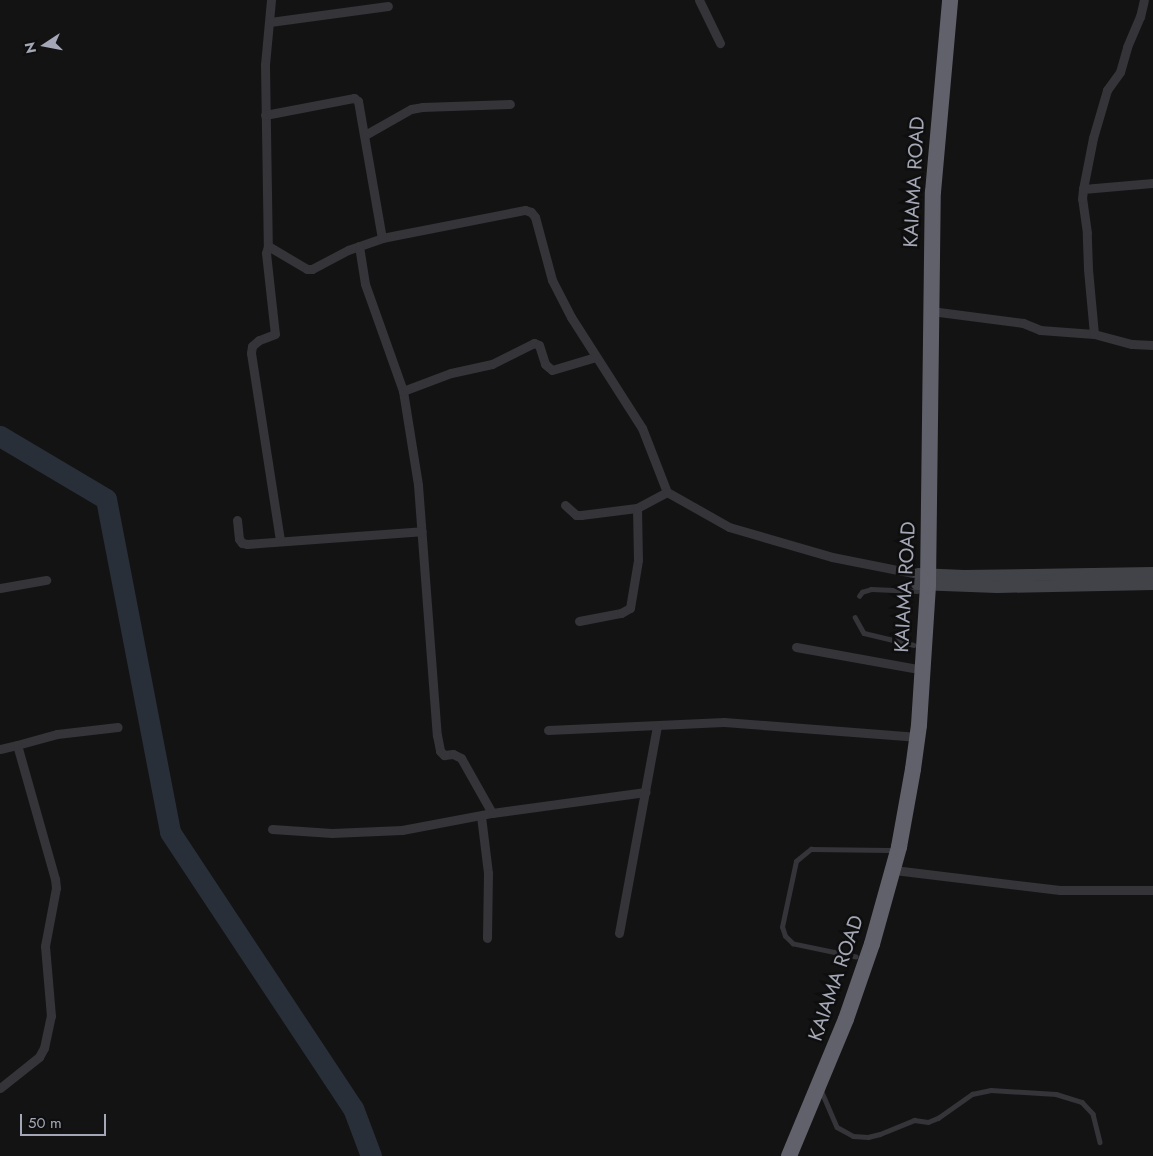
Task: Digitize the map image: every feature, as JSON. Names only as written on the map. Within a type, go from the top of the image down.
[{"type":"highway","name":"KAIAMA ROAD","points":[[789,1156],[846,1019],[872,944],[894,870],[907,808],[919,725],[923,208],[925,146],[939,0]]},
{"type":"highway","name":"KAIAMA ROAD","points":[[779,1156],[837,1016],[873,909],[889,850],[901,789],[908,736],[914,645],[921,582],[935,147],[950,0]]},
{"type":"street","points":[[271,0],[265,65],[268,246],[266,253],[275,334],[258,340],[252,346],[251,353],[280,540]]},
{"type":"street","points":[[699,0],[720,43]]},
{"type":"street","points":[[1094,334],[1087,233],[1082,199],[1083,189],[1093,138],[1106,90],[1120,72],[1127,46],[1140,18],[1144,0]]},
{"type":"street","points":[[270,22],[388,6]]},
{"type":"street","points":[[265,115],[354,98],[361,107],[382,238]]},
{"type":"street","points":[[366,135],[407,112],[422,107],[510,104]]},
{"type":"street","points":[[1083,189],[1153,183]]},
{"type":"street","points":[[268,246],[307,269],[312,270],[359,246],[382,238],[525,210],[531,212],[535,217],[552,280],[571,317],[642,428],[666,492],[729,527],[921,582],[997,586],[1153,584]]},
{"type":"street","points":[[359,246],[365,284],[403,391],[418,485],[437,735],[440,751],[444,755],[460,758],[492,813]]},
{"type":"street","points":[[931,311],[1023,323],[1040,330],[1094,334],[1132,344],[1153,345]]},
{"type":"street","points":[[403,391],[451,373],[492,364],[534,343],[539,345],[545,364],[552,370],[596,358]]},
{"type":"street","points":[[565,505],[576,515],[637,508],[666,492]]},
{"type":"street","points":[[579,621],[620,613],[630,608],[638,560],[637,508]]},
{"type":"street","points":[[237,520],[242,543],[422,531]]},
{"type":"street","points":[[921,582],[1153,572]]},
{"type":"street","points":[[0,588],[46,580]]},
{"type":"street","points":[[796,647],[913,668]]},
{"type":"street","points":[[548,730],[724,722],[908,736]]},
{"type":"street","points":[[620,933],[657,726]]},
{"type":"street","points":[[0,749],[57,734],[118,727]]},
{"type":"street","points":[[0,1088],[39,1057],[48,1032],[51,1016],[44,946],[56,888],[55,879],[17,744]]},
{"type":"street","points":[[272,829],[332,832],[402,830],[492,813],[646,792]]},
{"type":"street","points":[[481,816],[488,873],[487,938]]},
{"type":"street","points":[[894,870],[1060,890],[1153,890]]},
{"type":"lane","points":[[859,596],[862,592],[871,589],[921,582]]},
{"type":"lane","points":[[855,617],[864,634],[914,645]]},
{"type":"lane","points":[[856,957],[793,944],[784,936],[782,927],[796,861],[811,848],[889,850]]},
{"type":"lane","points":[[819,1085],[837,1127],[853,1136],[868,1137],[880,1134],[914,1120],[928,1122],[945,1114],[972,1094],[991,1090],[1056,1094],[1082,1102],[1093,1114],[1100,1142]]},
{"type":"waterway","points":[[0,436],[106,499],[170,832],[353,1108],[371,1156]]}]
